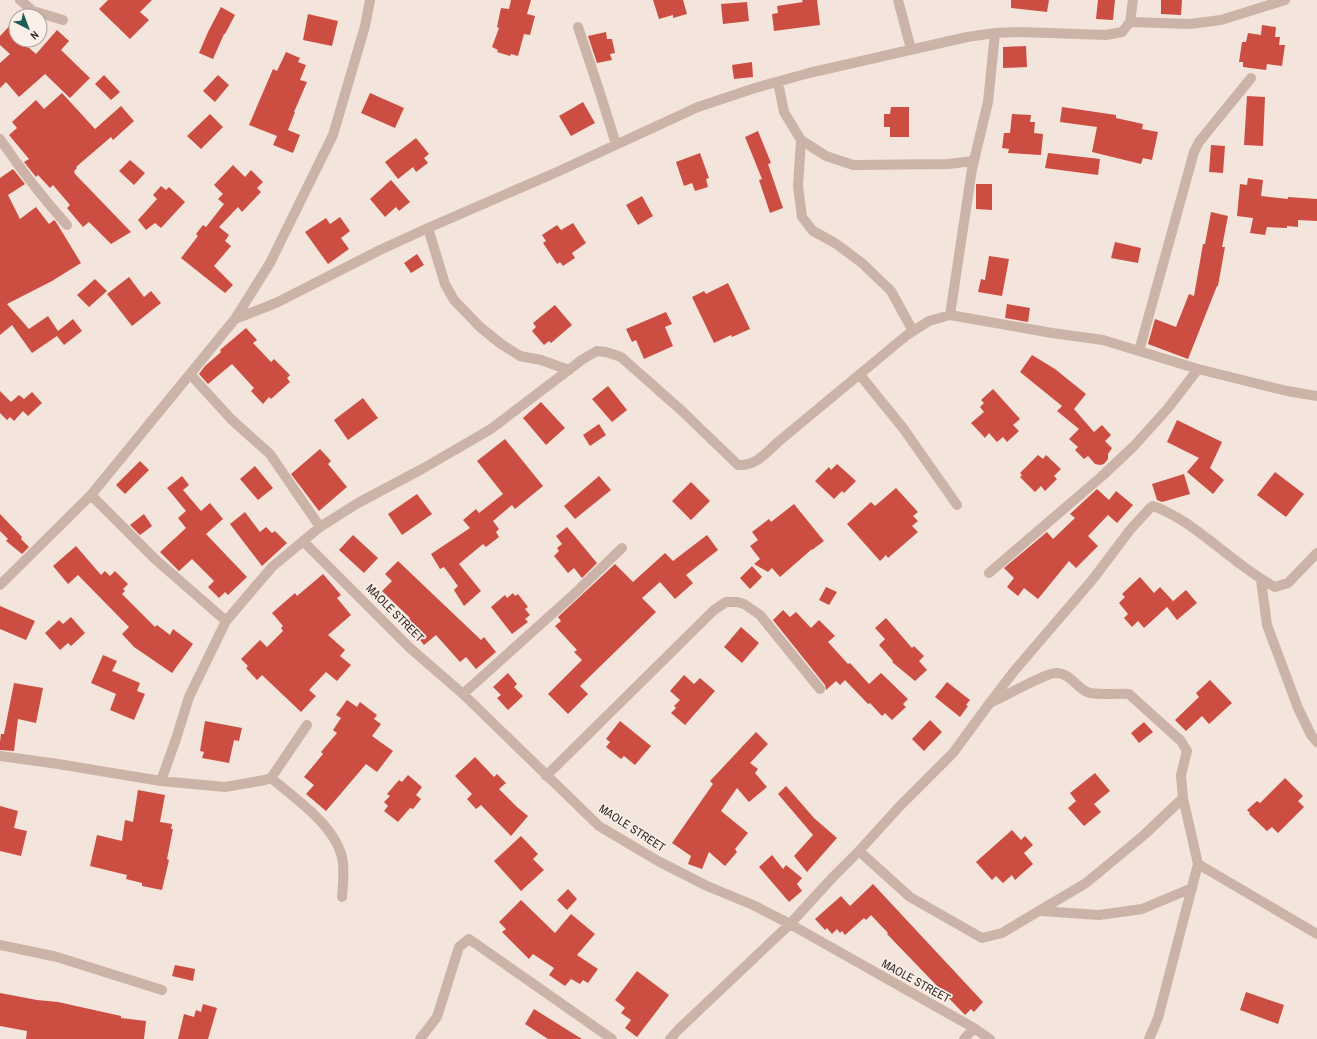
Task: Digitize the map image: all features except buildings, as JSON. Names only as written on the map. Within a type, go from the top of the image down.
[{"type":"street","points":[[20,0],[33,11],[63,20]]},
{"type":"street","points":[[0,585],[91,495],[235,319],[270,264],[333,134],[365,26],[370,0]]},
{"type":"street","points":[[898,0],[911,49]]},
{"type":"street","points":[[235,319],[276,303],[380,250],[557,172],[698,107],[778,82],[911,49],[967,37],[995,33],[1021,32],[1106,35],[1122,32],[1130,22],[1133,0]]},
{"type":"street","points":[[1130,22],[1190,24],[1221,20],[1285,0]]},
{"type":"street","points":[[578,27],[616,144]]},
{"type":"street","points":[[950,315],[974,161],[988,102],[995,33]]},
{"type":"street","points":[[1138,351],[1194,152],[1199,142],[1251,78]]},
{"type":"street","points":[[778,82],[784,112],[801,140],[826,156],[853,165],[948,164],[974,161]]},
{"type":"street","points":[[0,139],[19,168],[67,225]]},
{"type":"street","points":[[801,140],[798,186],[802,217],[813,231],[834,243],[862,263],[891,291],[913,331]]},
{"type":"street","points":[[428,228],[445,284],[454,300],[480,327],[501,344],[520,356],[541,360],[569,370]]},
{"type":"street","points":[[161,781],[189,697],[226,620],[272,567],[320,527],[358,502],[422,469],[491,429],[583,359],[597,351],[606,352],[621,357],[682,411],[738,465],[746,465],[758,460],[913,331],[930,321],[950,315],[1052,333],[1103,340],[1198,369],[1287,391],[1317,396]]},
{"type":"street","points":[[989,573],[1101,477],[1134,446],[1169,407],[1198,369]]},
{"type":"street","points":[[190,374],[231,419],[270,454],[320,527]]},
{"type":"street","points":[[860,375],[903,428],[957,505]]},
{"type":"street","points":[[91,495],[155,559],[226,620]]},
{"type":"street","points":[[670,1039],[678,1029],[790,924],[899,807],[953,753],[989,704],[1055,622],[1093,579],[1130,530],[1150,508],[1153,506],[1164,510],[1202,534],[1261,580],[1275,587],[1288,583],[1317,553]]},
{"type":"street","name":"MAOLE STREET","points":[[303,540],[410,648],[462,694],[599,826],[658,861],[707,886],[753,905],[790,924],[974,1028],[990,1039]]},
{"type":"street","points":[[462,694],[572,596],[622,548]]},
{"type":"street","points":[[1261,580],[1269,632],[1298,708],[1311,736],[1317,742]]},
{"type":"street","points":[[546,776],[714,610],[726,602],[737,602],[744,604],[760,615],[820,689]]},
{"type":"street","points":[[989,704],[1041,678],[1056,673],[1068,676],[1086,691],[1098,695],[1109,693],[1129,694],[1181,741],[1184,746],[1186,752],[1181,775],[1183,798],[1198,864],[1158,1018],[1149,1039]]},
{"type":"street","points":[[0,756],[161,781],[225,787],[270,778],[289,753],[307,725]]},
{"type":"street","points":[[270,778],[298,800],[315,816],[338,844],[343,862],[342,897]]},
{"type":"street","points":[[859,851],[910,897],[982,938],[1002,933],[1086,883],[1144,835],[1183,798]]},
{"type":"street","points":[[1198,864],[1317,934]]},
{"type":"street","points":[[1041,911],[1099,915],[1142,909],[1192,888]]},
{"type":"street","points":[[420,1039],[437,1017],[459,947],[469,939],[612,1039]]},
{"type":"street","points":[[0,945],[57,957],[162,990]]},
{"type":"street","points":[[964,1039],[974,1028]]}]
